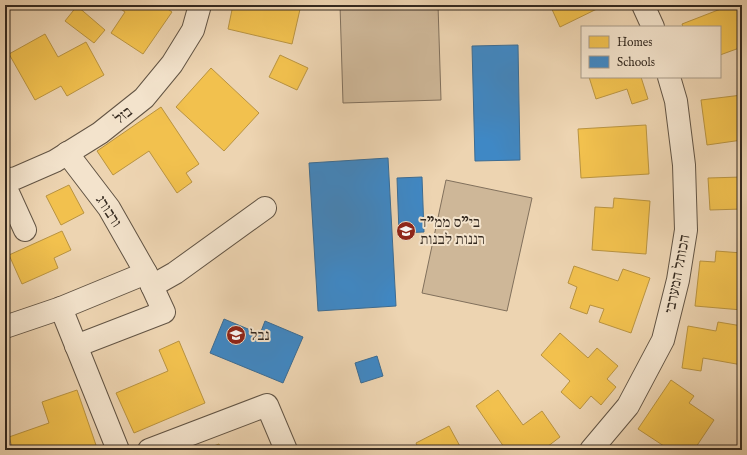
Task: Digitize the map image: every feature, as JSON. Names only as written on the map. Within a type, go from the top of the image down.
[{"type":"street","name":"בזל","points":[[5,180],[16,178],[67,153],[100,133],[144,98],[172,64],[193,30],[200,5]]},
{"type":"street","points":[[643,5],[653,26]]},
{"type":"street","name":"הכותל המערבי","points":[[591,450],[628,406],[663,340],[678,280],[686,230],[684,166],[676,101],[669,78]]},
{"type":"street","name":"ורבורג","points":[[67,153],[109,208],[149,280],[164,312],[76,346]]},
{"type":"street","points":[[5,186],[26,230]]},
{"type":"street","points":[[5,327],[175,272],[265,208]]},
{"type":"street","points":[[61,308],[118,450]]},
{"type":"street","points":[[149,450],[267,405],[286,450]]},
{"type":"shaded area","points":[[340,5],[438,5],[441,100],[343,103]]},
{"type":"shaded area","points":[[446,180],[532,198],[507,311],[422,293]]},
{"type":"building: Homes","points":[[115,5],[162,5],[172,12],[143,54],[111,33],[125,12]]},
{"type":"building: Homes","points":[[233,5],[301,5],[292,44],[228,29]]},
{"type":"building: Homes","points":[[550,5],[605,5],[560,27]]},
{"type":"building: Homes","points":[[731,5],[742,5],[742,47],[721,55],[721,26],[683,26],[682,24]]},
{"type":"building: Homes","points":[[77,6],[105,30],[94,43],[65,21]]},
{"type":"building: Homes","points":[[45,34],[58,57],[86,42],[104,75],[67,96],[61,86],[35,100],[9,54]]},
{"type":"building: Homes","points":[[280,55],[308,68],[297,90],[269,77]]},
{"type":"building: Homes","points":[[211,68],[259,113],[224,151],[176,107]]},
{"type":"building: Homes","points":[[589,78],[641,78],[648,99],[632,104],[627,89],[596,99]]},
{"type":"building: Homes","points":[[742,95],[742,140],[707,145],[701,100]]},
{"type":"building: Homes","points":[[161,107],[199,164],[186,173],[192,182],[177,193],[149,151],[113,175],[97,151]]},
{"type":"building: Homes","points":[[646,125],[649,174],[581,178],[578,129]]},
{"type":"building: Homes","points":[[742,177],[742,209],[710,210],[708,178]]},
{"type":"building: Homes","points":[[69,185],[84,213],[61,225],[46,196]]},
{"type":"building: Homes","points":[[614,198],[650,201],[646,254],[592,250],[595,207],[613,208]]},
{"type":"building: Homes","points":[[62,231],[71,250],[54,258],[58,268],[22,284],[9,255]]},
{"type":"building: Homes","points":[[716,251],[742,253],[742,310],[695,306],[700,261],[715,262]]},
{"type":"building: Homes","points":[[574,266],[618,281],[623,269],[650,278],[631,333],[599,322],[604,309],[590,305],[587,314],[570,308],[577,287],[568,283]]},
{"type":"building: Homes","points":[[718,322],[742,326],[742,365],[703,358],[701,371],[682,368],[688,326],[716,331]]},
{"type":"building: Homes","points":[[560,333],[588,358],[597,348],[618,366],[607,379],[616,387],[601,405],[591,396],[580,409],[561,392],[570,381],[541,355]]},
{"type":"building: Homes","points":[[179,341],[205,403],[134,433],[116,393],[168,371],[159,350]]},
{"type":"building: Homes","points":[[671,380],[694,396],[689,403],[714,420],[694,450],[670,450],[638,429]]},
{"type":"building: Homes","points":[[77,390],[97,448],[92,450],[13,450],[9,437],[49,423],[42,402]]},
{"type":"building: Homes","points":[[498,390],[523,425],[542,411],[560,437],[543,450],[506,450],[476,406]]},
{"type":"building: Homes","points":[[449,426],[462,450],[419,450],[416,443]]},
{"type":"building: Homes","points":[[219,444],[222,450],[203,450]]},
{"type":"building: Schools","points":[[518,45],[520,160],[475,161],[472,46]]},
{"type":"building: Schools","points":[[388,158],[396,306],[318,311],[309,163]]},
{"type":"building: Schools","points":[[422,177],[424,232],[399,233],[397,178]]},
{"type":"building: Schools","points":[[224,319],[260,334],[265,321],[303,337],[283,383],[210,353]]},
{"type":"building: Schools","points":[[377,356],[383,376],[361,383],[355,363]]},
{"type":"place","name":"בי\"ס ממ\"ד רננות לבנות","points":[[406,231]]},
{"type":"place","name":"נבל","points":[[236,335]]}]
